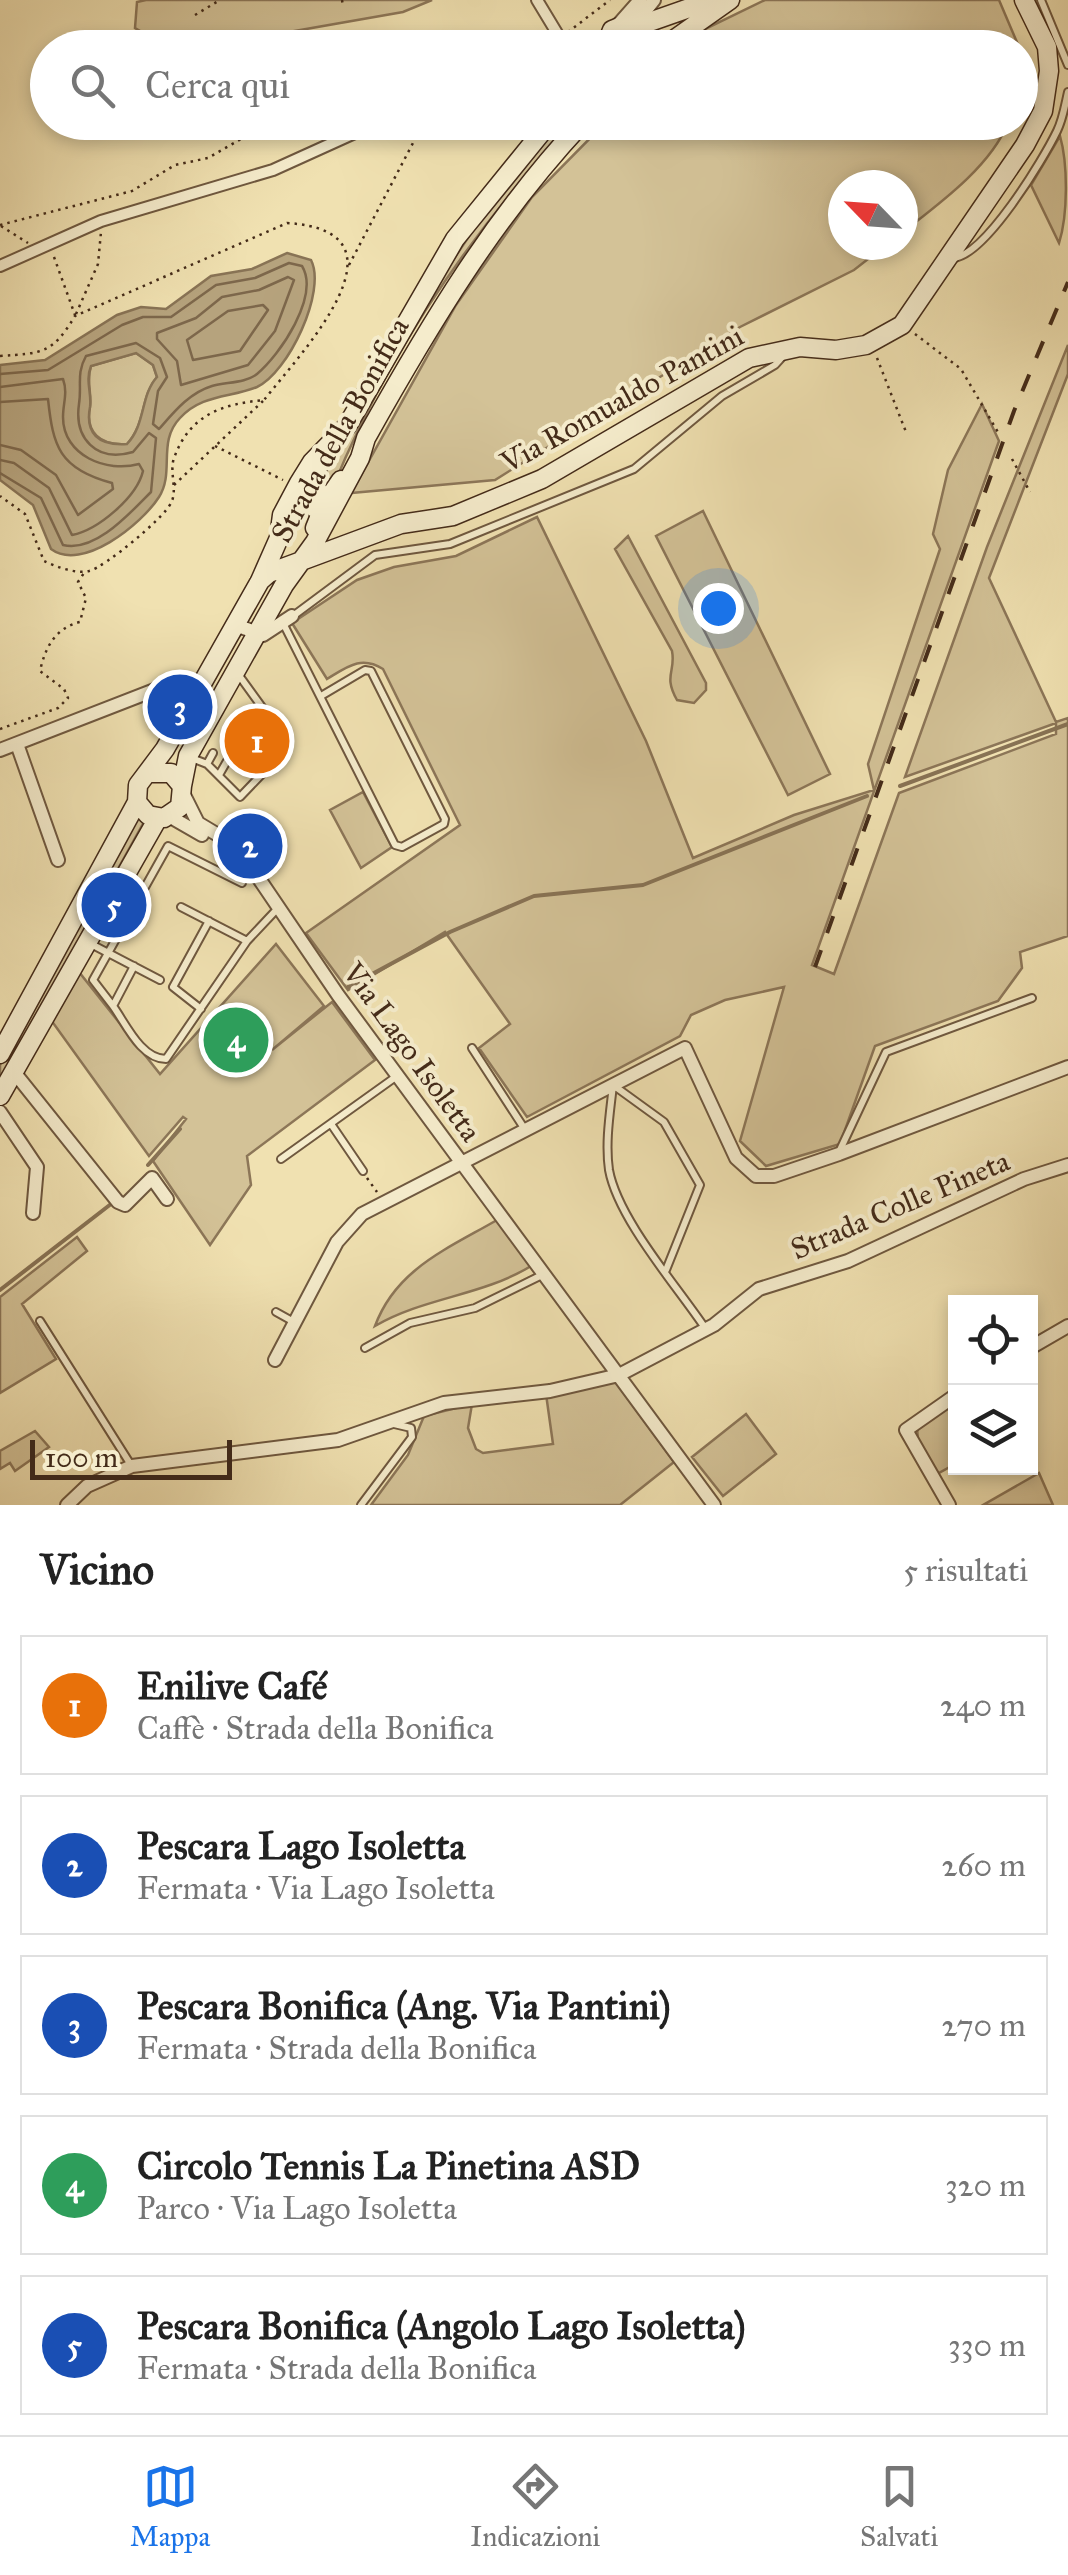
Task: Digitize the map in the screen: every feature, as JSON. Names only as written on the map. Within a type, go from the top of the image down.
[{"type":"main road","points":[[620,30],[712,0]]},
{"type":"main road","points":[[688,30],[730,0]]},
{"type":"main road","name":"Via Romualdo Pantini","points":[[1024,0],[1047,47],[1050,71],[1038,120]]},
{"type":"main road","points":[[630,25],[638,30]]},
{"type":"main road","name":"Strada della Bonifica","points":[[149,773],[260,581],[279,538],[278,526],[299,483],[312,462],[339,436],[444,256],[534,140]]},
{"type":"main road","name":"Strada della Bonifica","points":[[183,790],[188,756],[296,565],[315,542],[360,458],[360,449],[470,260],[567,140]]},
{"type":"main road","name":"Via Romualdo Pantini","points":[[260,581],[270,572],[402,524],[453,516],[542,479],[750,358],[786,348],[836,350],[872,342],[902,325],[1028,140]]},
{"type":"main road","points":[[339,436],[312,478],[321,494],[334,493],[360,449]]},
{"type":"main road","points":[[279,538],[294,509],[311,504],[320,517],[307,547]]},
{"type":"main road","points":[[0,1054],[137,802],[138,786],[149,773],[166,771],[183,790],[180,807],[164,817],[140,846],[0,1096]]},
{"type":"main road","points":[[137,802],[148,815],[164,817]]},
{"type":"street","points":[[538,0],[559,30]]},
{"type":"street","points":[[630,25],[640,0]]},
{"type":"street","points":[[630,25],[654,0]]},
{"type":"street","points":[[669,0],[687,10]]},
{"type":"street","points":[[0,266],[101,221],[256,176],[338,140]]},
{"type":"street","name":"Via Romualdo Pantini","points":[[256,635],[288,620]]},
{"type":"street","points":[[234,629],[241,627],[256,635]]},
{"type":"street","points":[[0,750],[181,680],[202,684]]},
{"type":"street","points":[[17,744],[58,860]]},
{"type":"street","name":"Via Lago Isoletta","points":[[183,790],[198,824],[233,844],[243,855],[460,1162],[714,1505]]},
{"type":"street","name":"Via Lago Isoletta","points":[[164,817],[243,855]]},
{"type":"street","points":[[275,1360],[344,1232],[362,1214],[685,1048],[736,1158],[749,1172],[774,1176],[1068,1067]]},
{"type":"street","points":[[14,1072],[118,1202],[125,1205],[152,1178],[168,1199]]},
{"type":"street","points":[[0,1112],[36,1167],[33,1213]]},
{"type":"street","name":"Strada Colle Pineta","points":[[67,1505],[87,1486],[132,1466],[338,1440],[444,1404],[550,1392],[618,1375],[706,1329],[758,1289],[848,1261],[1024,1179],[1068,1165]]},
{"type":"street","points":[[1038,1343],[1068,1326]]},
{"type":"street","points":[[948,1401],[906,1430],[949,1505]]},
{"type":"lane","points":[[1042,0],[1068,65]]},
{"type":"lane","name":"Via Romualdo Pantini","points":[[948,256],[962,257],[980,243],[1032,175],[1059,127],[1068,92]]},
{"type":"lane","name":"Via Romualdo Pantini","points":[[288,620],[375,555],[450,544],[634,468],[722,396],[775,365],[786,348]]},
{"type":"lane","points":[[288,620],[321,696],[395,845],[402,847],[444,824],[446,819],[371,671],[365,670],[321,696]]},
{"type":"lane","points":[[188,756],[207,764],[240,797],[284,751],[284,742],[236,671]]},
{"type":"lane","points":[[244,695],[249,686]]},
{"type":"lane","points":[[207,764],[213,753]]},
{"type":"lane","points":[[219,776],[227,761]]},
{"type":"lane","points":[[140,846],[162,857]]},
{"type":"lane","points":[[242,883],[174,846],[162,857],[92,980],[143,1049],[158,1060],[166,1060],[247,941],[279,907]]},
{"type":"lane","points":[[182,907],[247,941]]},
{"type":"lane","points":[[200,1009],[173,988],[208,921]]},
{"type":"lane","points":[[86,942],[160,980]]},
{"type":"lane","points":[[113,1006],[134,966]]},
{"type":"lane","points":[[839,1154],[886,1052],[1032,998]]},
{"type":"lane","points":[[472,1048],[524,1129]]},
{"type":"lane","points":[[282,1159],[398,1076]]},
{"type":"lane","points":[[613,1085],[664,1122],[700,1186],[666,1270]]},
{"type":"lane","points":[[613,1085],[610,1175],[622,1203],[706,1329]]},
{"type":"lane","points":[[330,1124],[363,1171]]},
{"type":"lane","points":[[365,1348],[410,1323],[476,1308],[543,1275]]},
{"type":"lane","points":[[276,1312],[295,1322]]},
{"type":"lane","points":[[40,1321],[132,1466]]},
{"type":"lane","points":[[361,1505],[414,1431],[388,1423]]},
{"type":"path","points":[[195,15],[220,0]]},
{"type":"path","points":[[342,0],[343,6]]},
{"type":"path","points":[[569,30],[610,0]]},
{"type":"path","points":[[0,225],[132,191],[174,165],[208,158],[239,140]]},
{"type":"path","points":[[174,486],[264,400],[339,300],[348,266],[414,140]]},
{"type":"path","points":[[0,356],[39,353],[58,344],[76,316],[98,264],[101,221]]},
{"type":"path","points":[[76,316],[287,223],[314,224],[339,239],[348,266]]},
{"type":"path","points":[[0,225],[19,234],[34,249]]},
{"type":"path","points":[[48,242],[76,316]]},
{"type":"path","points":[[902,325],[961,369],[999,434]]},
{"type":"path","points":[[872,342],[906,432]]},
{"type":"path","points":[[0,729],[58,708],[68,698],[64,689],[40,671],[45,646],[69,624],[80,622],[86,598],[78,582],[85,572],[98,567],[164,514],[174,500],[173,459],[196,425],[222,404],[264,400]]},
{"type":"path","points":[[215,446],[299,483]]},
{"type":"path","points":[[1012,460],[1030,492]]},
{"type":"path","points":[[0,496],[25,514],[44,561],[85,572]]},
{"type":"path","points":[[363,1171],[384,1202]]},
{"type":"shaded area","points":[[432,0],[403,12],[300,30],[138,30],[135,28],[137,2]]},
{"type":"shaded area","points":[[765,0],[999,0],[1012,30],[704,30]]},
{"type":"shaded area","points":[[1060,136],[1066,190],[1059,243],[1031,185]]},
{"type":"shaded area","points":[[544,140],[557,140],[501,206],[436,294],[380,388],[333,487],[320,489],[329,462],[449,267]]},
{"type":"shaded area","points":[[588,140],[999,140],[977,169],[918,220],[918,170],[828,170],[828,260],[867,260],[740,327],[495,480],[351,493],[456,305],[532,197]]},
{"type":"shaded area","points":[[1068,345],[1068,374],[989,578],[1056,722],[1068,718],[1068,936],[1020,952],[1022,968],[998,1001],[875,1046],[840,1144],[766,1166],[740,1141],[784,987],[725,1000],[691,1015],[680,1036],[527,1117],[479,1048],[510,1024],[445,932],[348,990],[306,933],[460,825],[383,669],[361,663],[327,679],[292,623],[357,580],[394,567],[456,556],[537,517],[646,741],[693,858],[794,815],[874,790],[868,764],[940,549],[933,534],[948,470],[982,404],[999,441],[812,965],[834,974],[899,793],[1056,734],[1056,723],[905,777],[987,547]]},
{"type":"shaded area","points":[[136,353],[153,365],[157,377],[133,436],[127,444],[109,443],[96,436],[90,424],[91,366]]},
{"type":"shaded area","points":[[703,511],[830,774],[788,795],[656,536]]},
{"type":"shaded area","points":[[628,536],[706,683],[706,690],[694,703],[677,700],[670,679],[672,651],[615,549]]},
{"type":"shaded area","points":[[363,792],[392,847],[361,868],[330,810]]},
{"type":"shaded area","points":[[137,816],[145,820],[0,1082],[0,1065]]},
{"type":"shaded area","points":[[276,944],[324,1006],[272,1050],[332,1002],[375,1060],[247,1156],[251,1185],[210,1245],[153,1161],[186,1119],[183,1117],[149,1156],[51,1020],[79,972],[160,1074]]},
{"type":"shaded area","points":[[497,1220],[531,1266],[493,1284],[394,1316],[375,1326],[384,1306],[410,1275],[442,1251]]},
{"type":"shaded area","points":[[77,1237],[87,1251],[22,1304],[56,1359],[0,1393],[0,1297]]},
{"type":"shaded area","points":[[615,1381],[674,1462],[620,1505],[371,1505],[408,1455],[424,1416],[472,1404],[468,1428],[476,1449],[483,1453],[553,1444],[546,1394]]},
{"type":"shaded area","points":[[948,1403],[948,1468],[937,1474],[918,1442],[917,1426]]},
{"type":"shaded area","points":[[746,1414],[776,1454],[723,1496],[692,1457]]},
{"type":"shaded area","points":[[35,1431],[49,1447],[15,1471],[10,1463],[0,1469],[0,1451]]},
{"type":"shaded area","points":[[1038,1475],[1053,1505],[983,1505]]},
{"type":"water","points":[[287,253],[311,260],[315,274],[309,310],[281,366],[257,387],[207,401],[180,418],[169,437],[164,487],[150,508],[125,532],[78,555],[64,555],[51,549],[33,505],[0,480],[0,365],[45,360],[117,315],[141,307],[166,309],[211,276],[252,269]],"holes":[[[136,353],[153,365],[157,377],[133,436],[127,444],[101,440],[90,424],[91,366]]]},
{"type":"waterway","points":[[900,786],[1068,724]]},
{"type":"waterway","points":[[348,987],[450,932],[534,896],[643,885],[867,796]]},
{"type":"waterway","points":[[148,1165],[180,1129]]},
{"type":"waterway","points":[[0,1290],[111,1204]]},
{"type":"railway","points":[[815,967],[1014,411],[1068,282]]},
{"type":"place","name":"Pescara Bonifica (Ang. Via Pantini)","points":[[180,707]]},
{"type":"place","name":"Enilive Café","points":[[257,741]]},
{"type":"place","name":"Pescara Lago Isoletta","points":[[250,846]]},
{"type":"place","name":"Pescara Bonifica (Angolo Lago Isoletta)","points":[[114,905]]},
{"type":"place","name":"Circolo Tennis La Pinetina ASD","points":[[236,1040]]}]
